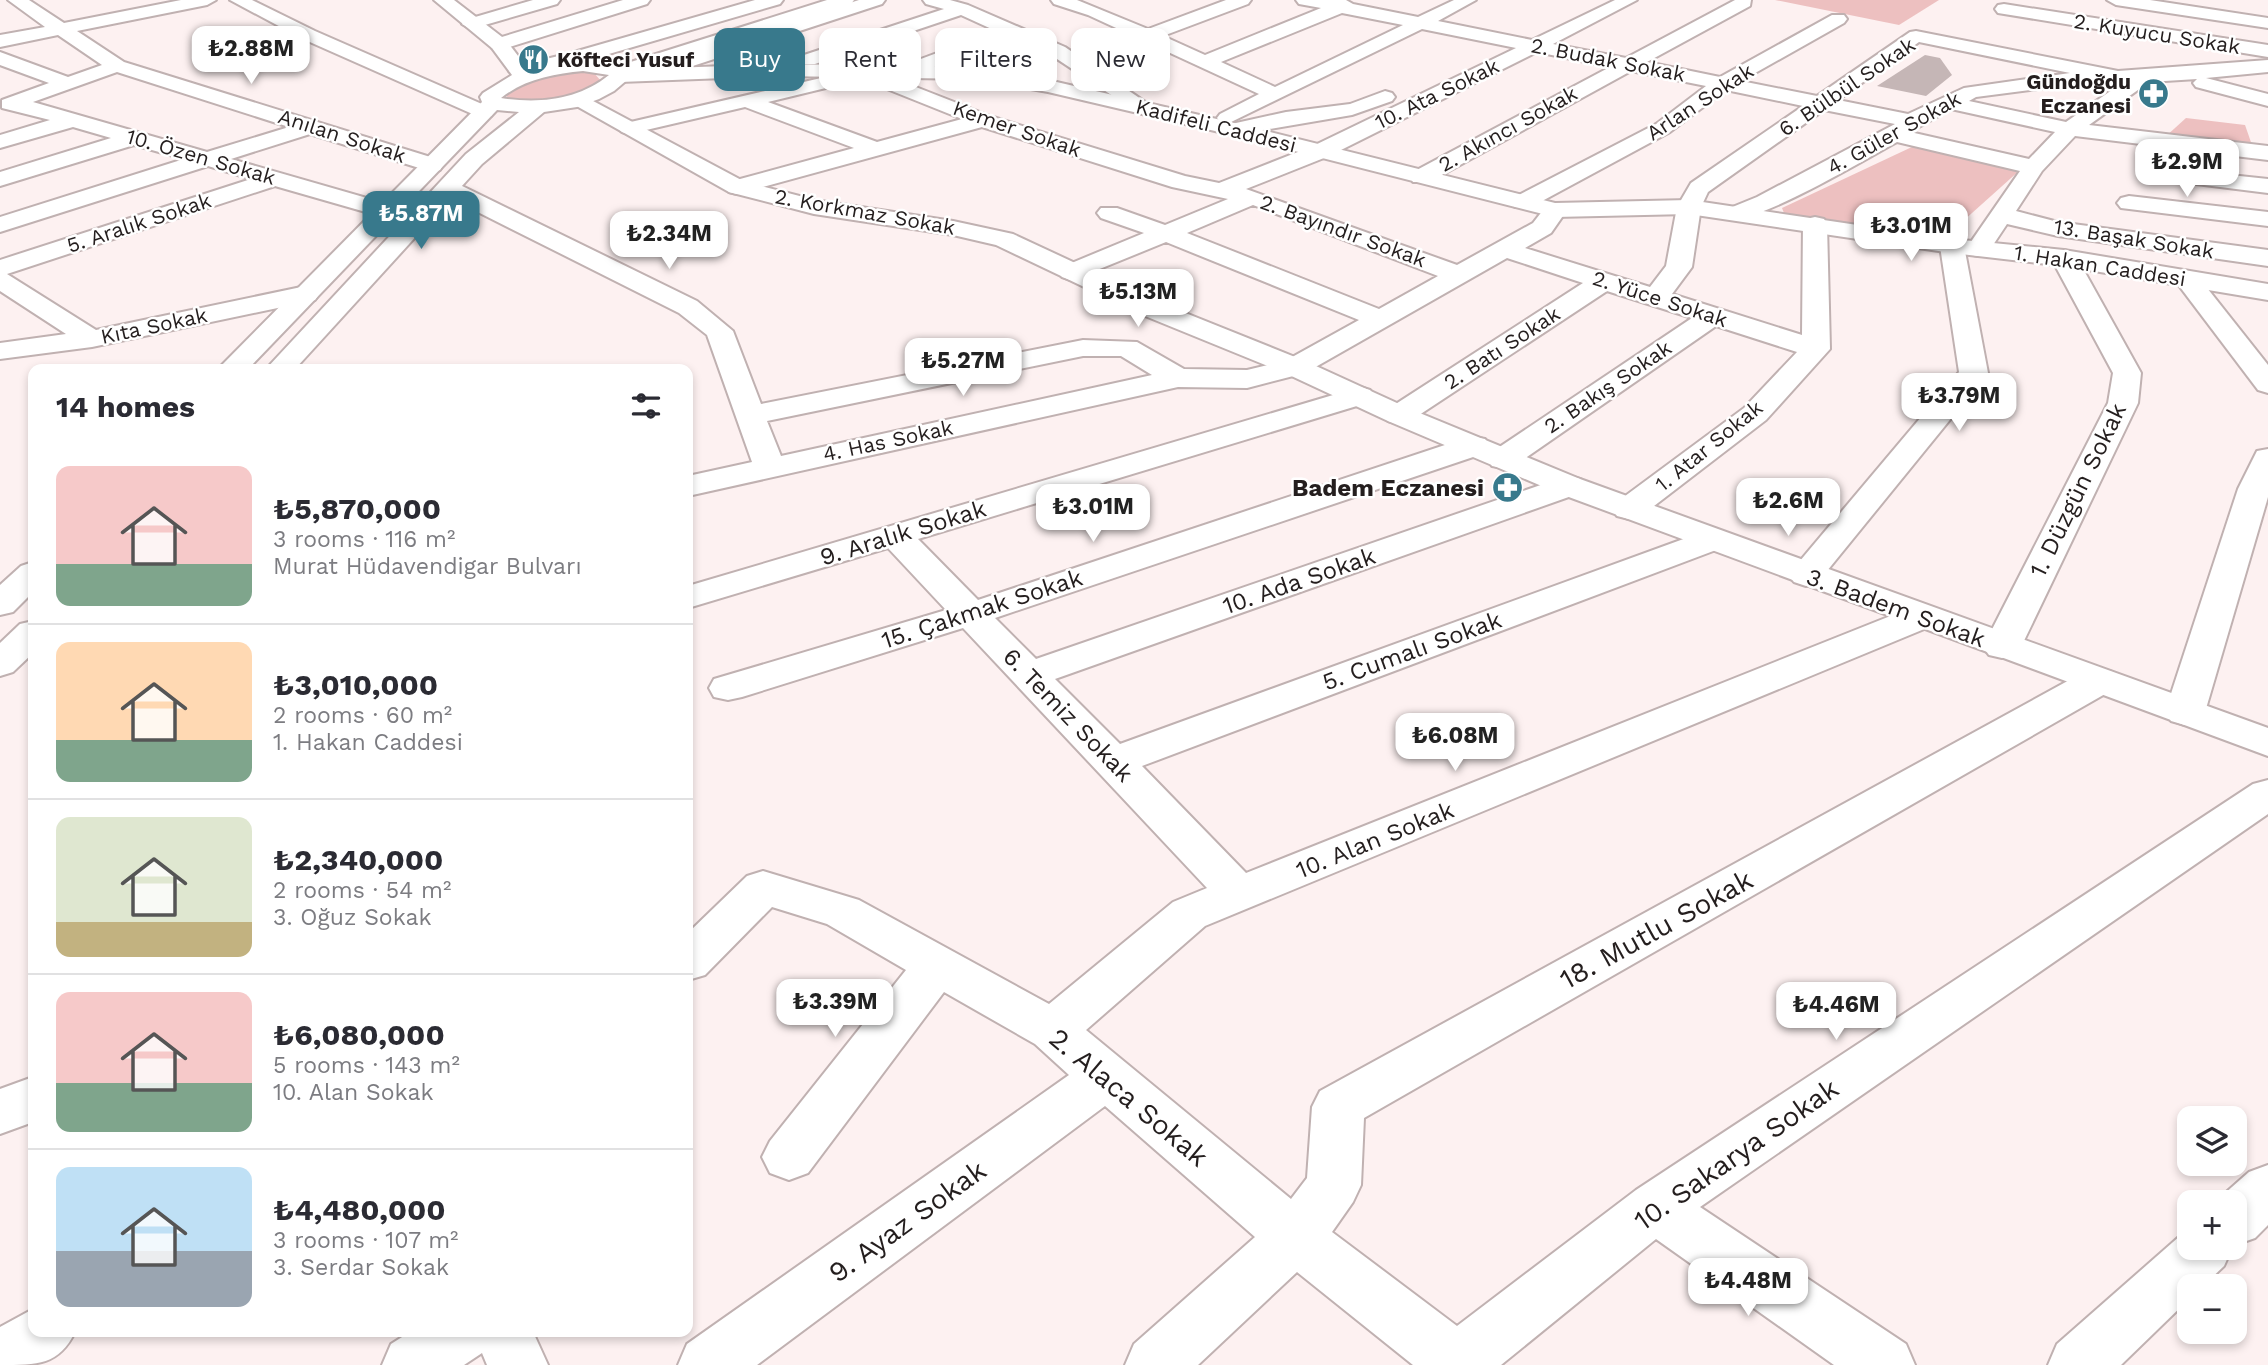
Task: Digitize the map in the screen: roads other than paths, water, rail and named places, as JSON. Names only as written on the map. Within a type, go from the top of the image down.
[{"type":"street","name":"Anılan Sokak","points":[[17,0],[117,66],[432,165]]},
{"type":"street","points":[[0,41],[181,2],[207,0]]},
{"type":"street","points":[[239,0],[309,35],[488,108],[538,107],[580,100],[600,92],[619,74],[845,0]]},
{"type":"street","points":[[471,24],[551,0]]},
{"type":"street","points":[[513,62],[571,59],[774,0]]},
{"type":"street","points":[[453,2],[471,24],[513,62],[583,65],[803,0]]},
{"type":"street","points":[[649,75],[876,0]]},
{"type":"street","points":[[932,0],[962,9],[1005,28]]},
{"type":"street","points":[[1060,0],[1132,28]]},
{"type":"street","points":[[1167,28],[1242,0]]},
{"type":"street","name":"2. Budak Sokak","points":[[1305,0],[1349,4],[1420,23],[1824,103],[2034,167]]},
{"type":"street","points":[[1225,127],[1273,93],[1467,0]]},
{"type":"street","name":"10. Ata Sokak","points":[[1225,189],[1321,151],[1628,0]]},
{"type":"street","points":[[2116,0],[2268,23]]},
{"type":"street","name":"2. Akıncı Sokak","points":[[1421,177],[1744,2]]},
{"type":"street","points":[[1094,11],[1114,4]]},
{"type":"street","points":[[1203,62],[1349,4]]},
{"type":"street","points":[[1960,45],[2010,5]]},
{"type":"street","name":"2. Kuyucu Sokak","points":[[2010,5],[2267,64]]},
{"type":"street","points":[[237,364],[390,212],[432,165],[462,138],[488,108],[490,97],[499,88],[513,62],[646,8]]},
{"type":"street","points":[[805,61],[962,9]]},
{"type":"street","name":"Arlan Sokak","points":[[1523,202],[1663,128],[1723,83],[1838,19]]},
{"type":"street","points":[[1473,51],[1530,22]]},
{"type":"street","name":"6. Bülbül Sokak","points":[[1689,207],[1699,188],[1916,36],[2113,76]]},
{"type":"street","points":[[1170,46],[1273,93]]},
{"type":"street","points":[[1057,51],[1144,108]]},
{"type":"street","points":[[0,58],[67,83]]},
{"type":"street","name":"4. Güler Sokak","points":[[1738,213],[1765,202],[1971,92],[2023,84],[2113,76],[2141,67],[2174,75],[2267,64]]},
{"type":"street","name":"Kadifeli Caddesi","points":[[583,65],[602,67],[619,74],[714,72]]},
{"type":"street","points":[[6,105],[117,66]]},
{"type":"street","points":[[1806,575],[1974,373],[1965,247],[2001,215],[2034,167],[2070,129],[2141,67],[2216,72]]},
{"type":"street","name":"Kadifeli Caddesi","points":[[921,71],[974,73],[1048,86],[1225,127],[1555,210]]},
{"type":"street","points":[[2174,75],[2268,100]]},
{"type":"street","points":[[629,128],[819,84]]},
{"type":"street","points":[[1225,127],[1294,117],[1326,116],[1365,108],[1401,89]]},
{"type":"street","name":"Kemer Sokak","points":[[909,91],[983,120],[1180,182],[1225,189],[1253,197]]},
{"type":"street","name":"2. Korkmaz Sokak","points":[[580,100],[737,187],[814,207],[953,228],[1004,239],[1071,272]]},
{"type":"street","points":[[747,102],[876,149]]},
{"type":"street","points":[[1948,103],[2070,129],[2267,153]]},
{"type":"street","name":"10. Özen Sokak","points":[[6,105],[74,120],[390,212]]},
{"type":"street","points":[[285,364],[474,159],[538,107]]},
{"type":"street","points":[[0,142],[74,120]]},
{"type":"street","points":[[737,187],[983,120]]},
{"type":"street","points":[[0,225],[313,126]]},
{"type":"street","points":[[2255,127],[2267,153]]},
{"type":"street","points":[[0,179],[134,138]]},
{"type":"street","points":[[2203,145],[2188,177],[2268,186]]},
{"type":"street","name":"5. Aralık Sokak","points":[[0,268],[277,178]]},
{"type":"street","points":[[448,188],[688,307],[719,331],[769,467]]},
{"type":"street","name":"2. Bayındır Sokak","points":[[1071,272],[1253,197],[1460,275]]},
{"type":"street","points":[[2129,203],[2268,219]]},
{"type":"street","points":[[1655,298],[1679,267],[1689,207]]},
{"type":"street","name":"1. Hakan Caddesi","points":[[1555,210],[1689,207],[1965,247],[2064,258],[2268,292]]},
{"type":"street","name":"4. Has Sokak","points":[[693,485],[1178,378],[1247,379],[1295,367],[1542,228],[1555,210]]},
{"type":"street","points":[[1110,213],[1380,319]]},
{"type":"street","name":"13. Başak Sokak","points":[[2001,215],[2057,229],[2268,258]]},
{"type":"street","points":[[1815,224],[1816,349]]},
{"type":"street","name":"2. Yüce Sokak","points":[[1504,250],[1816,349]]},
{"type":"street","name":"1. Düzgün Sokak","points":[[2002,647],[2123,403],[2127,373],[2064,258]]},
{"type":"street","name":"3. Badem Sokak","points":[[1071,272],[1154,310],[1295,367],[1399,415],[1569,486],[2268,743]]},
{"type":"street","points":[[0,279],[92,339]]},
{"type":"street","points":[[2187,279],[2268,384]]},
{"type":"street","name":"2. Batı Sokak","points":[[1399,415],[1604,281]]},
{"type":"street","name":"Kıta Sokak","points":[[0,351],[92,339],[306,293]]},
{"type":"street","name":"2. Bakış Sokak","points":[[1489,453],[1713,316]]},
{"type":"street","points":[[750,415],[1083,348],[1127,348],[1178,378]]},
{"type":"street","name":"1. Atar Sokak","points":[[1629,509],[1755,414],[1816,349]]},
{"type":"street","name":"9. Aralık Sokak","points":[[693,596],[1360,396]]},
{"type":"street","name":"15. Çakmak Sokak","points":[[728,688],[1489,453]]},
{"type":"street","points":[[2185,712],[2254,489],[2268,458]]},
{"type":"street","name":"10. Ada Sokak","points":[[1028,675],[1569,486]]},
{"type":"street","name":"6. Temiz Sokak","points":[[895,536],[973,613],[1028,675],[1240,894]]},
{"type":"street","name":"5. Cumalı Sokak","points":[[1112,762],[1712,540]]},
{"type":"street","points":[[0,604],[28,578]]},
{"type":"street","name":"10. Alan Sokak","points":[[1052,1030],[1189,914],[1921,617]]},
{"type":"street","name":"18. Mutlu Sokak","points":[[1295,1237],[1334,1185],[1338,1107],[2098,681]]},
{"type":"street","name":"10. Sakarya Sokak","points":[[1459,1364],[1655,1207],[2268,794]]},
{"type":"street","name":"2. Alaca Sokak","points":[[693,957],[763,888],[843,912],[1052,1030],[1295,1237],[1459,1364]]},
{"type":"street","points":[[789,1157],[938,964]]},
{"type":"street","name":"9. Ayaz Sokak","points":[[708,1365],[1105,1077]]},
{"type":"street","points":[[0,1112],[28,1101]]},
{"type":"street","points":[[2247,1209],[2268,1189]]},
{"type":"street","points":[[1655,1207],[1885,1365]]},
{"type":"street","points":[[1155,1365],[1295,1237]]},
{"type":"street","points":[[2078,1365],[2191,1260]]},
{"type":"street","points":[[0,1360],[38,1337]]},
{"type":"street","points":[[412,1365],[454,1337]]},
{"type":"street","points":[[504,1337],[518,1365]]},
{"type":"place","name":"Köfteci Yusuf","points":[[534,60]]},
{"type":"place","name":"Gündoğdu Eczanesi","points":[[2154,94]]},
{"type":"place","name":"Badem Eczanesi","points":[[1507,488]]}]
